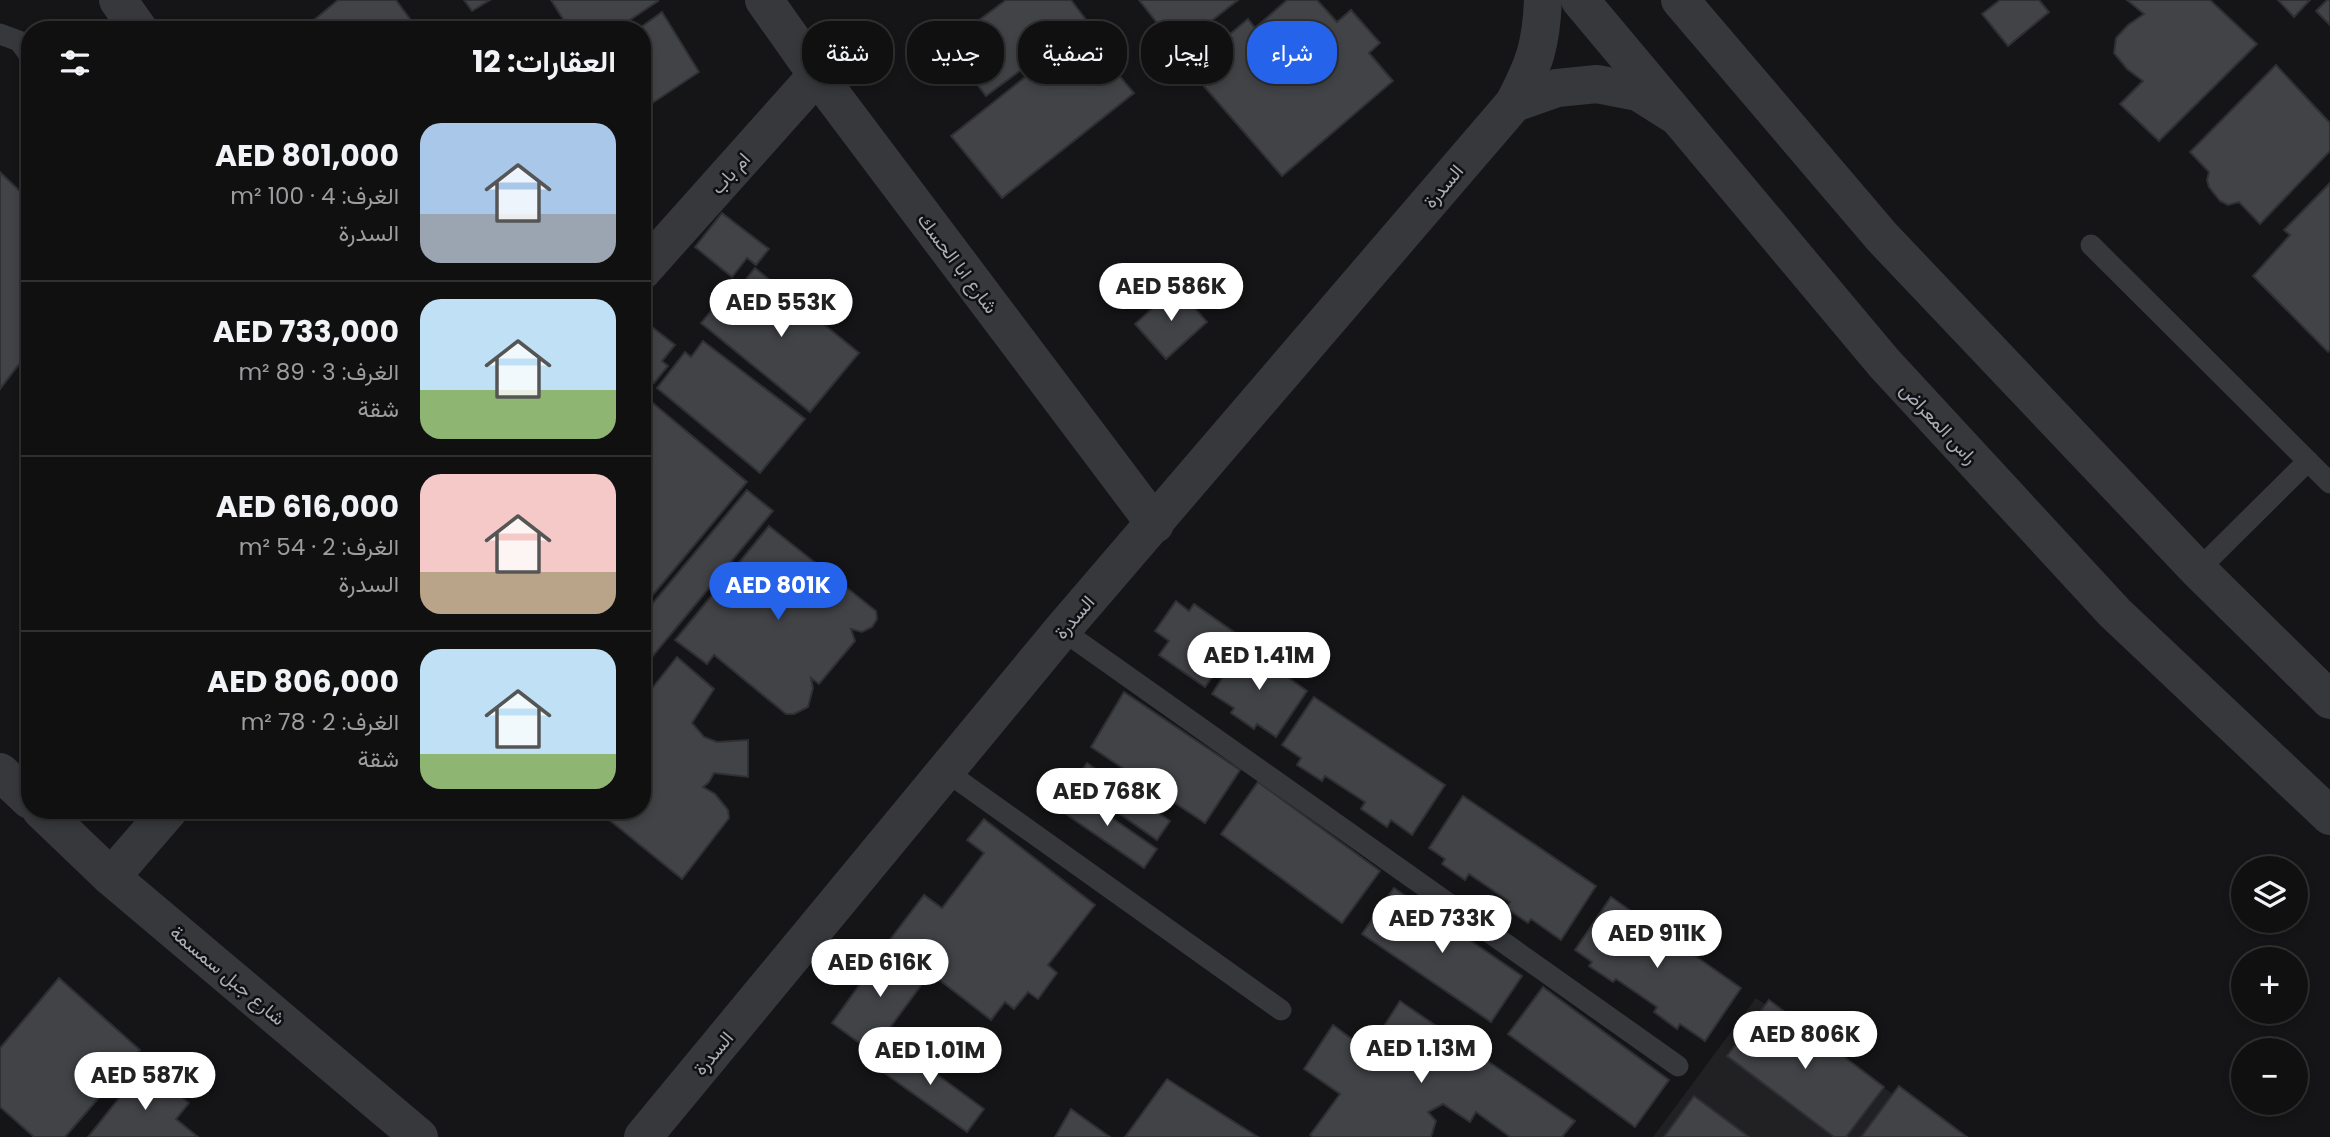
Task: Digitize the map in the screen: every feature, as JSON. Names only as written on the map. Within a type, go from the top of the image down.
[{"type":"street","points":[[118,0],[133,21]]},
{"type":"street","name":"شارع ابا الحسك","points":[[764,0],[802,54]]},
{"type":"street","name":"السدرة","points":[[643,1137],[1062,630],[1514,103],[1532,68],[1541,34],[1543,0]]},
{"type":"street","name":"راس المعراض","points":[[1580,0],[1884,363],[2115,613],[2330,816]]},
{"type":"street","points":[[1680,0],[1882,237],[2199,570],[2330,700]]},
{"type":"street","name":"ام باب","points":[[651,261],[809,84]]},
{"type":"street","name":"شارع ابا الحسك","points":[[824,84],[1155,524]]},
{"type":"street","points":[[1514,103],[1556,89],[1597,84],[1638,92],[1673,114]]},
{"type":"street","points":[[0,772],[21,792]]},
{"type":"street","name":"شارع جبل سمسمة","points":[[50,819],[111,877],[419,1137]]},
{"type":"street","points":[[111,877],[161,819]]},
{"type":"lane","points":[[0,34],[21,44]]},
{"type":"lane","points":[[2091,245],[2330,483]]},
{"type":"lane","points":[[2199,570],[2308,461]]},
{"type":"lane","points":[[1062,630],[1678,1066]]},
{"type":"lane","points":[[947,772],[1281,1010]]},
{"type":"shaded area","points":[[1756,998],[1954,1137],[1653,1137]]},
{"type":"building","points":[[338,0],[396,0],[411,21],[313,21]]},
{"type":"building","points":[[464,0],[490,0],[472,11]]},
{"type":"building","points":[[551,0],[658,1],[628,21],[564,21]]},
{"type":"building","points":[[1006,0],[1071,0],[1087,21],[1018,21],[1018,72],[1004,83],[1004,21],[978,21]]},
{"type":"building","points":[[1139,0],[1238,0],[1211,21],[1156,21]]},
{"type":"building","points":[[1287,0],[1317,0],[1336,21],[1263,21]]},
{"type":"building","points":[[2000,0],[2039,0],[2049,12],[2008,46],[1982,14]]},
{"type":"building","points":[[2127,0],[2210,0],[2257,44],[2159,141],[2120,104],[2143,81],[2127,69],[2114,53],[2116,38],[2144,14]]},
{"type":"building","points":[[2278,0],[2310,0],[2294,17]]},
{"type":"building","points":[[2330,0],[2330,25],[2316,11]]},
{"type":"building","points":[[1351,10],[1380,43],[1369,53],[1393,81],[1282,176],[1202,84],[1233,84],[1233,32],[1248,19],[1247,84],[1337,84],[1337,22]]},
{"type":"building","points":[[662,12],[699,72],[651,104],[651,21]]},
{"type":"building","points":[[2276,65],[2330,123],[2330,151],[2260,224],[2239,202],[2228,205],[2220,201],[2209,187],[2209,172],[2190,152]]},
{"type":"building","points":[[1018,83],[1126,84],[1134,93],[1002,198],[951,136]]},
{"type":"building","points":[[977,84],[1002,84],[986,96]]},
{"type":"building","points":[[0,172],[21,192],[21,362],[0,389]]},
{"type":"building","points":[[2330,183],[2328,352],[2253,276],[2290,235],[2284,230]]},
{"type":"building","points":[[722,213],[769,249],[756,265],[747,258],[732,277],[695,247]]},
{"type":"building","points":[[755,268],[859,353],[810,412],[701,323],[725,294],[731,298]]},
{"type":"building","points":[[1176,287],[1207,322],[1166,359],[1135,324]]},
{"type":"building","points":[[651,326],[675,345],[662,361],[668,366],[654,383],[651,380]]},
{"type":"building","points":[[703,341],[805,419],[760,473],[657,388],[685,352],[691,357]]},
{"type":"building","points":[[651,402],[747,482],[651,597]]},
{"type":"building","points":[[747,490],[773,511],[651,658],[651,605]]},
{"type":"building","points":[[769,526],[876,611],[877,619],[872,627],[862,632],[851,629],[855,641],[819,684],[811,678],[813,688],[808,707],[794,714],[786,714],[714,655],[707,664],[675,640]]},
{"type":"building","points":[[1176,601],[1189,611],[1194,604],[1241,637],[1205,687],[1159,655],[1169,641],[1155,631]]},
{"type":"building","points":[[1243,645],[1307,691],[1276,737],[1257,724],[1254,729],[1231,713],[1234,708],[1212,694]]},
{"type":"building","points":[[677,657],[714,689],[692,723],[704,737],[717,742],[748,740],[748,777],[714,773],[703,787],[715,794],[728,810],[729,818],[682,879],[608,819],[651,819],[651,690]]},
{"type":"building","points":[[1124,692],[1240,770],[1205,823],[1091,747]]},
{"type":"building","points":[[1314,697],[1445,785],[1412,835],[1391,820],[1387,827],[1361,809],[1365,802],[1325,776],[1322,781],[1297,765],[1301,758],[1282,745]]},
{"type":"building","points":[[1087,763],[1170,821],[1157,840],[1074,782]]},
{"type":"building","points":[[1258,782],[1380,871],[1342,923],[1221,834]]},
{"type":"building","points":[[1070,789],[1157,849],[1144,868],[1057,808]]},
{"type":"building","points":[[1463,796],[1596,886],[1561,940],[1531,919],[1528,923],[1506,908],[1510,902],[1469,874],[1465,880],[1442,864],[1445,859],[1429,848]]},
{"type":"building","points":[[984,819],[1095,905],[1048,965],[1057,973],[1038,999],[1028,992],[1014,1009],[1005,1002],[991,1020],[889,941],[924,895],[942,908],[984,853],[967,840]]},
{"type":"building","points":[[1394,888],[1522,976],[1491,1022],[1362,934]]},
{"type":"building","points":[[1611,897],[1741,988],[1705,1041],[1680,1024],[1677,1029],[1654,1012],[1657,1007],[1616,979],[1613,982],[1589,966],[1592,962],[1575,950]]},
{"type":"building","points":[[888,945],[928,976],[872,1052],[832,1023]]},
{"type":"building","points":[[59,978],[140,1050],[65,1137],[34,1137],[0,1107],[0,1048]]},
{"type":"building","points":[[1543,987],[1669,1080],[1635,1127],[1508,1034]]},
{"type":"building","points":[[1769,1000],[1884,1087],[1846,1137],[1834,1137],[1727,1056]]},
{"type":"building","points":[[1400,1001],[1575,1121],[1562,1137],[1510,1137],[1476,1112],[1470,1122],[1443,1104],[1428,1112],[1436,1121],[1431,1137],[1310,1135],[1340,1094],[1304,1069],[1333,1025],[1368,1051]]},
{"type":"building","points":[[894,1043],[984,1109],[967,1132],[876,1067]]},
{"type":"building","points":[[144,1067],[189,1103],[176,1119],[198,1137],[88,1137]]},
{"type":"building","points":[[1167,1079],[1258,1137],[1125,1137]]},
{"type":"building","points":[[1899,1086],[1967,1137],[1861,1137]]},
{"type":"building","points":[[1694,1096],[1749,1137],[1664,1137]]},
{"type":"building","points":[[1071,1109],[1110,1137],[1055,1137]]}]
